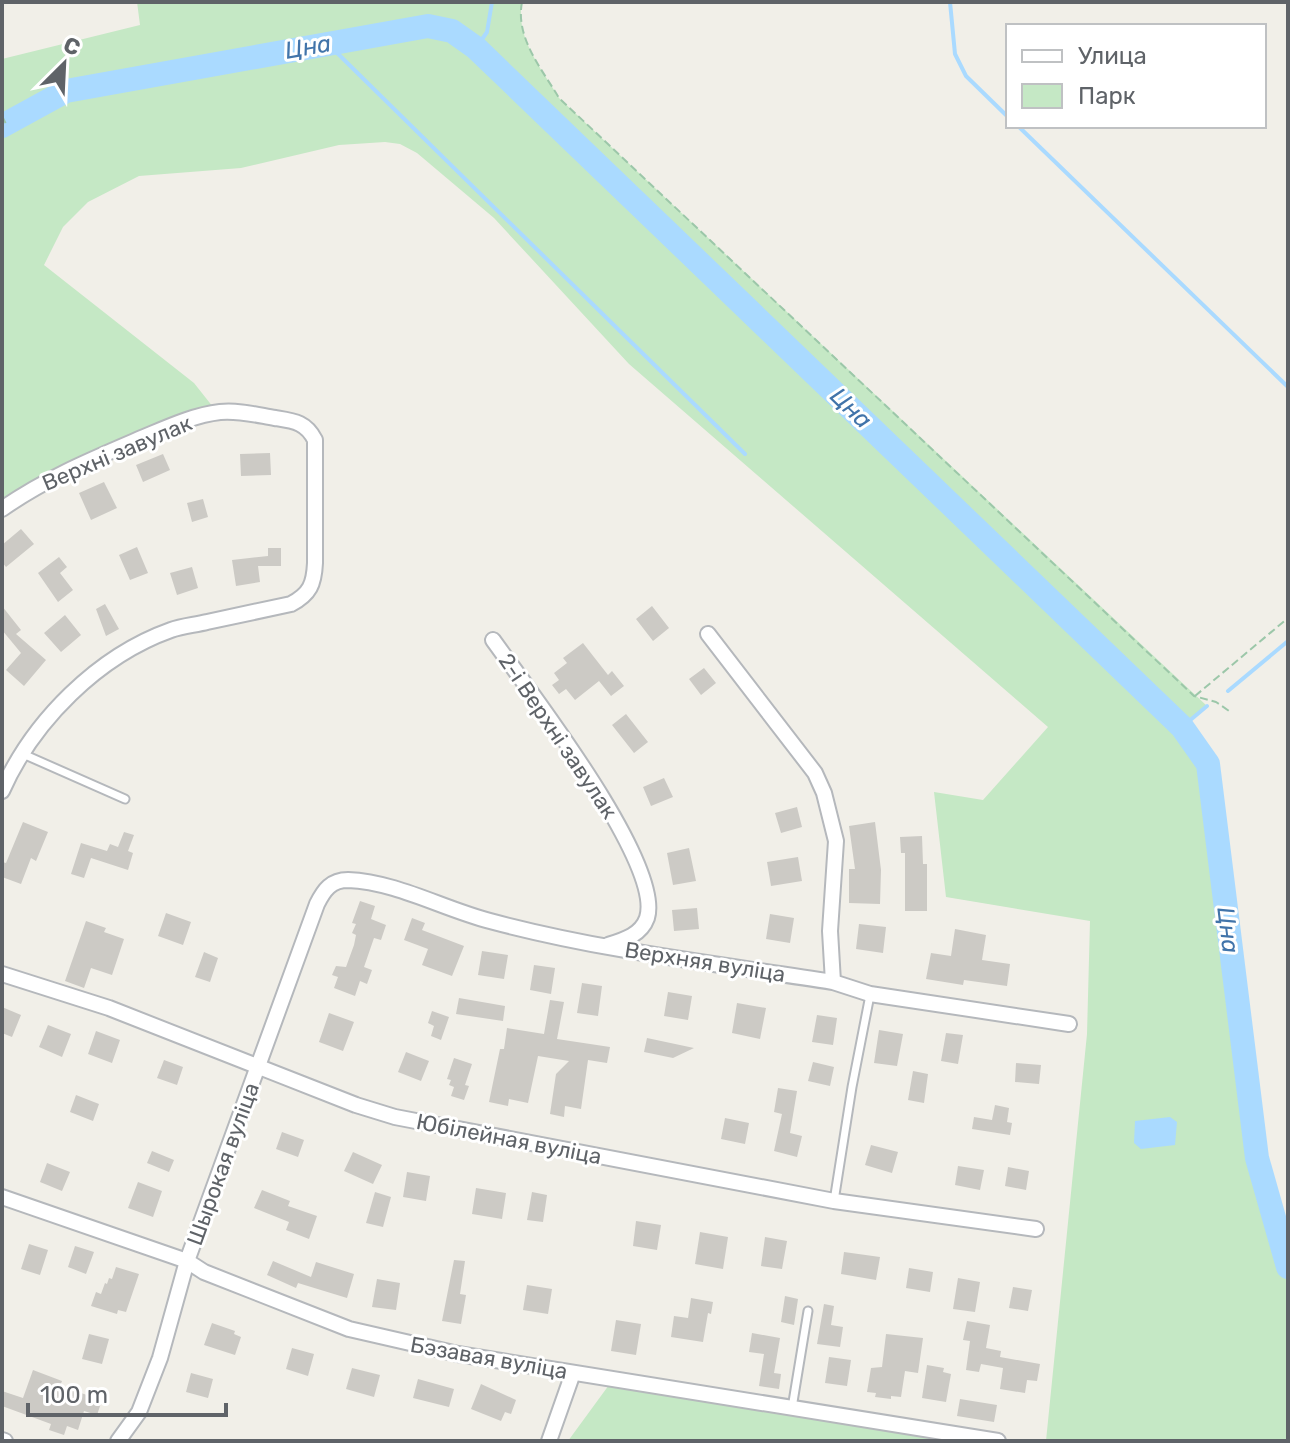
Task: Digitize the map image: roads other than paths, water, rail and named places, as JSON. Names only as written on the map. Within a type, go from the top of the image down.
[{"type":"street","name":"Верхні завулак","points":[[2,509],[88,460],[217,412],[234,411],[298,422],[309,428],[315,440],[315,572],[309,591],[303,598],[291,604],[171,630],[121,655],[73,691],[10,772],[2,791]]},
{"type":"street","points":[[708,634],[815,773],[824,793],[836,841],[830,931],[833,982]]},
{"type":"street","name":"2-і Верхні завулак","points":[[493,640],[586,771],[627,843],[645,883],[649,909],[646,921],[626,939],[604,946]]},
{"type":"street","name":"Верхняя вуліца","points":[[346,880],[370,883],[489,921],[604,946],[833,982],[870,994],[1069,1024]]},
{"type":"street","name":"Шырокая вуліца","points":[[118,1441],[139,1412],[160,1358],[187,1261],[317,904],[325,889],[335,882],[346,880]]},
{"type":"street","name":"Юбілейная вуліца","points":[[2,974],[109,1008],[356,1105],[395,1117],[834,1201],[1036,1229]]},
{"type":"street","name":"Бэзавая вуліца","points":[[2,1197],[187,1261],[204,1272],[363,1333],[458,1354],[998,1441]]},
{"type":"street","points":[[549,1441],[573,1373]]},
{"type":"lane","points":[[23,754],[125,799]]},
{"type":"lane","points":[[834,1201],[870,994]]},
{"type":"lane","points":[[792,1408],[808,1311]]},
{"type":"water","points":[[1170,1117],[1177,1122],[1175,1145],[1141,1149],[1134,1143],[1135,1121]]},
{"type":"waterway","points":[[476,48],[487,32],[492,2]]},
{"type":"waterway","points":[[950,2],[955,54],[966,76],[1006,115]]},
{"type":"waterway","name":"Цна","points":[[2,126],[66,91],[428,26],[452,31],[476,48],[1182,727],[1208,764],[1257,1158],[1288,1267]]},
{"type":"waterway","points":[[329,45],[745,454]]},
{"type":"waterway","points":[[1020,128],[1288,387]]},
{"type":"waterway","points":[[1228,691],[1288,641]]},
{"type":"waterway","points":[[1182,727],[1207,706]]}]
